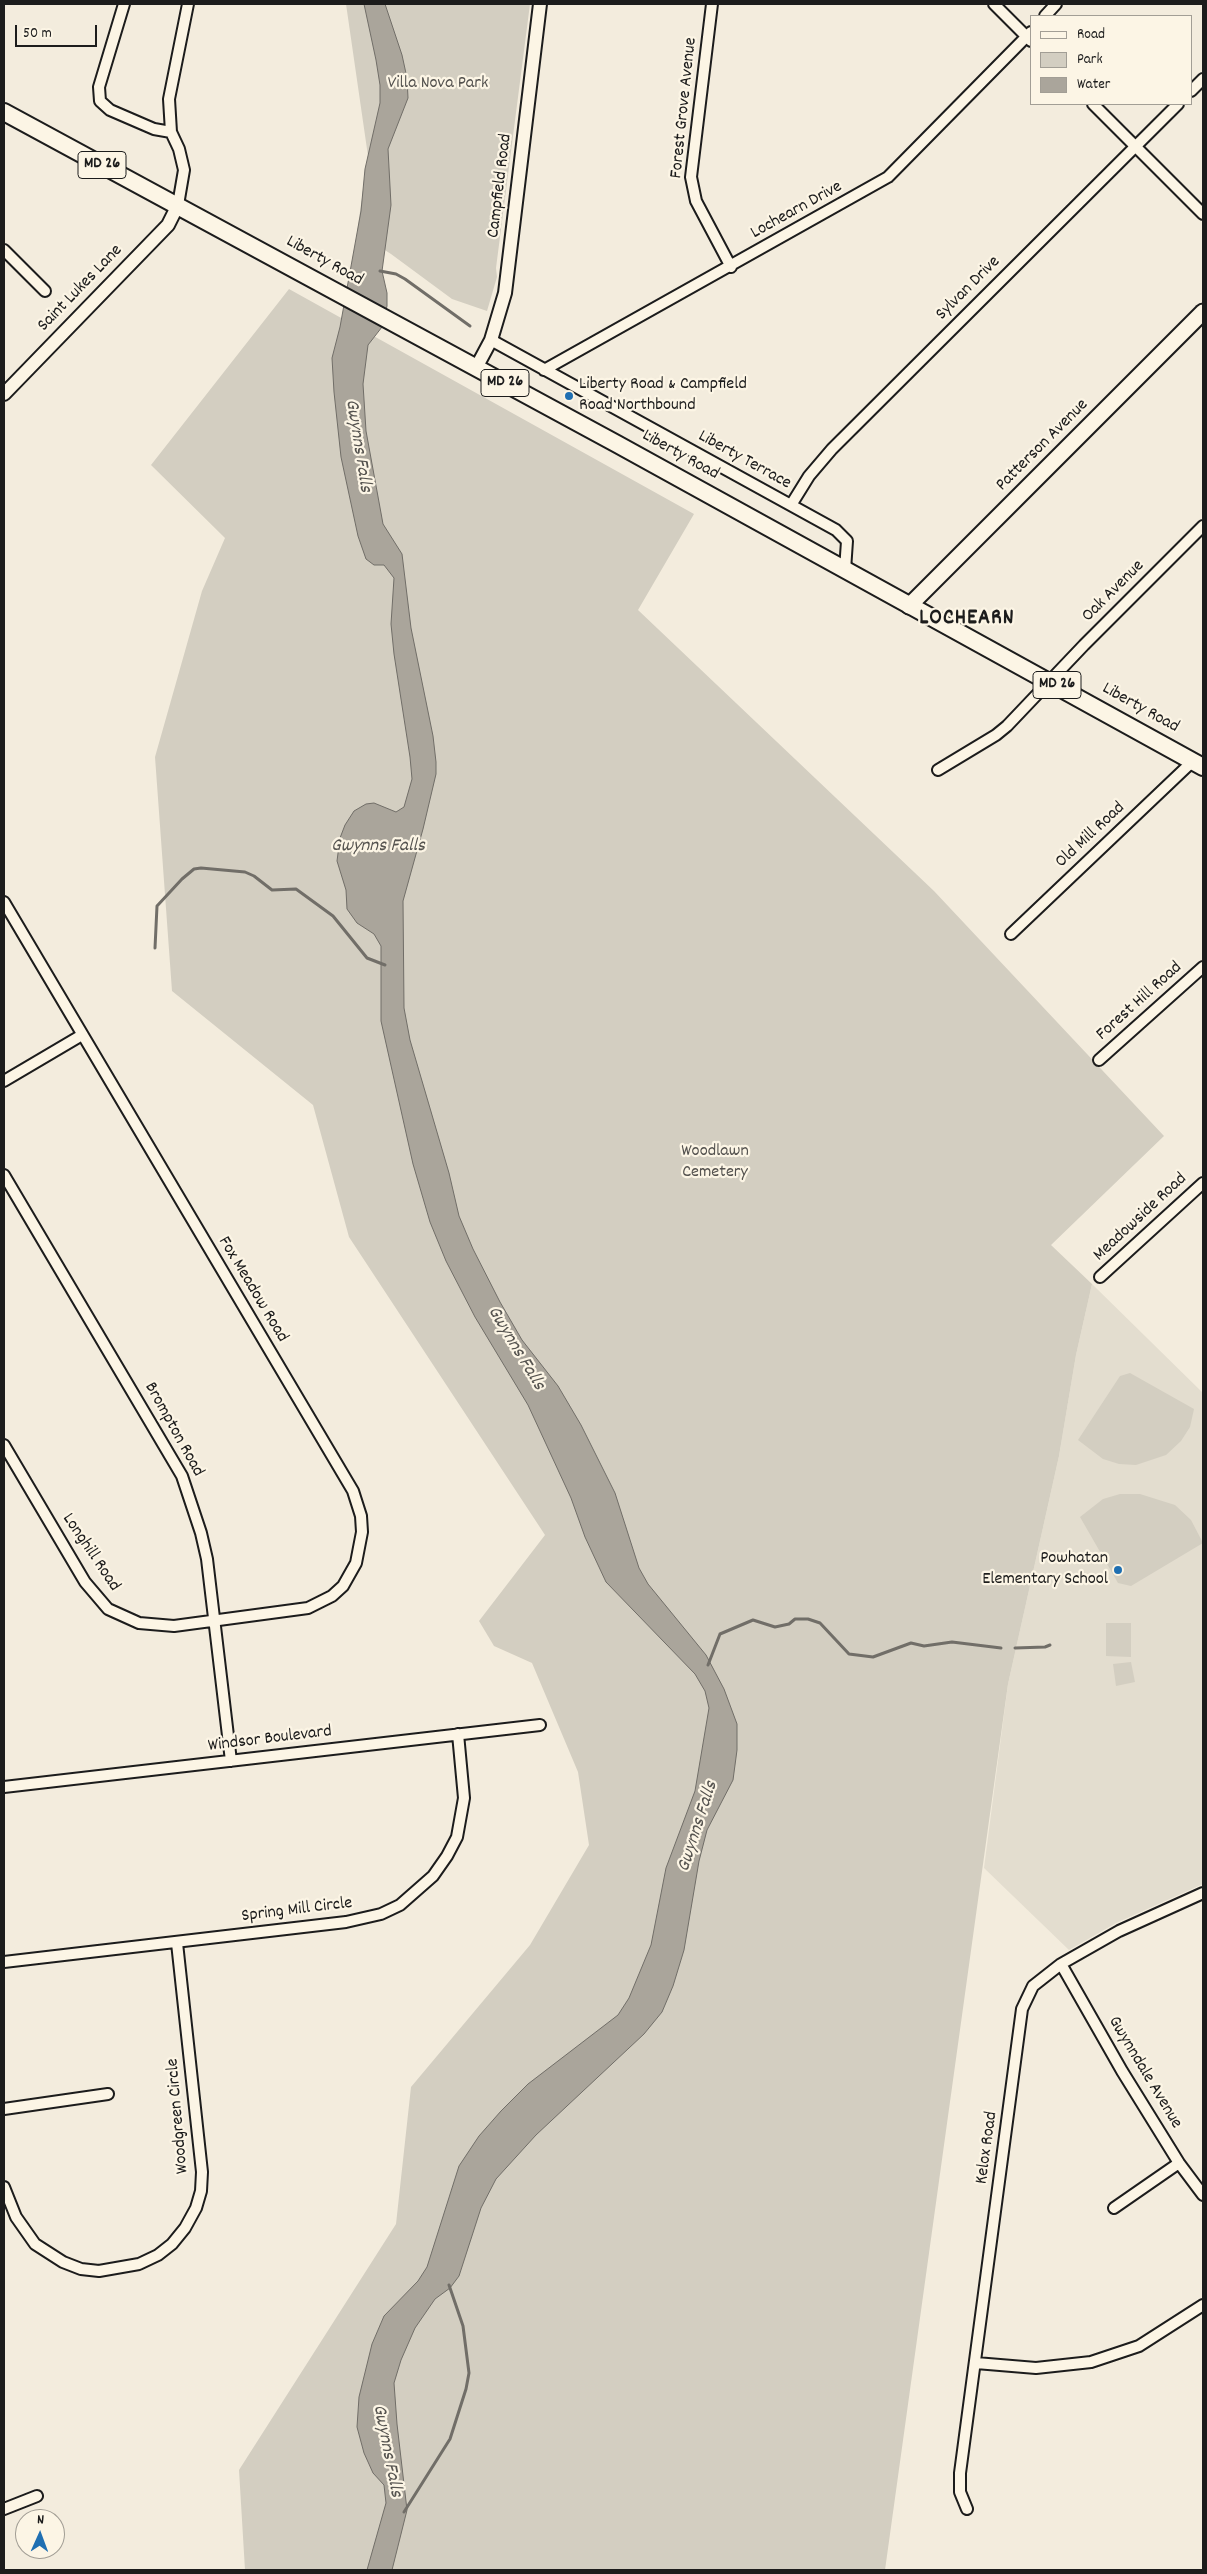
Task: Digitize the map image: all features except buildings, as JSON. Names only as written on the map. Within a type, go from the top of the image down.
[{"type":"main road","name":"Liberty Road","points":[[4,112],[393,322],[1198,764]]},
{"type":"main road","name":"Patterson Avenue","points":[[909,606],[1203,312]]},
{"type":"street","points":[[124,4],[99,87],[100,100],[110,110],[154,129],[170,132]]},
{"type":"street","points":[[178,205],[184,170],[179,149],[170,132],[169,99],[188,4]]},
{"type":"street","name":"Campfield Road","points":[[476,368],[490,340],[505,293],[540,4]]},
{"type":"street","name":"Forest Grove Avenue","points":[[712,4],[691,177],[696,201],[731,266]]},
{"type":"street","points":[[994,4],[1029,37]]},
{"type":"street","points":[[1046,15],[1056,4]]},
{"type":"street","name":"Lochearn Drive","points":[[544,370],[888,178],[1029,37]]},
{"type":"street","points":[[1192,91],[1203,79]]},
{"type":"street","points":[[1094,105],[1203,214]]},
{"type":"street","name":"Sylvan Drive","points":[[791,505],[809,476],[832,449],[1177,105]]},
{"type":"street","name":"Saint Lukes Lane","points":[[4,394],[168,225],[178,205]]},
{"type":"street","points":[[4,250],[45,291]]},
{"type":"street","name":"Liberty Terrace","points":[[490,340],[843,535],[848,546],[845,570]]},
{"type":"street","name":"Oak Avenue","points":[[938,770],[996,735],[1203,526]]},
{"type":"street","name":"Old Mill Road","points":[[1011,934],[1198,764]]},
{"type":"street","name":"Fox Meadow Road","points":[[4,902],[353,1491],[361,1516],[361,1539],[356,1563],[343,1586],[332,1596],[308,1608],[293,1612],[214,1620]]},
{"type":"street","name":"Forest Hill Road","points":[[1099,1060],[1203,967]]},
{"type":"street","points":[[4,1081],[82,1035]]},
{"type":"street","name":"Brompton Road","points":[[4,1175],[182,1476],[201,1533],[214,1620],[231,1762]]},
{"type":"street","name":"Meadowside Road","points":[[1100,1277],[1203,1183]]},
{"type":"street","name":"Longhill Road","points":[[4,1444],[85,1582],[108,1609],[124,1618],[155,1626],[214,1620]]},
{"type":"street","name":"Windsor Boulevard","points":[[4,1787],[540,1725]]},
{"type":"street","name":"Spring Mill Circle","points":[[4,1962],[346,1922],[381,1914],[406,1901],[433,1876],[457,1837],[464,1798],[458,1734]]},
{"type":"street","name":"Kelox Road","points":[[967,2509],[960,2492],[960,2473],[1022,2009],[1033,1986],[1062,1964],[1119,1931],[1203,1894]]},
{"type":"street","name":"Woodgreen Circle","points":[[4,2187],[16,2217],[35,2244],[63,2262],[81,2269],[100,2271],[139,2264],[165,2249],[185,2228],[196,2208],[201,2191],[202,2172],[177,1943]]},
{"type":"street","name":"Gwynndale Avenue","points":[[1062,1964],[1122,2071],[1179,2163],[1203,2195]]},
{"type":"street","points":[[4,2109],[108,2094]]},
{"type":"street","points":[[1114,2208],[1179,2163]]},
{"type":"street","points":[[976,2363],[1036,2368],[1091,2362],[1139,2346],[1203,2305]]},
{"type":"street","points":[[4,2509],[37,2496]]},
{"type":"shaded area","name":"Powhatan Elementary School","points":[[1092,1284],[1203,1393],[1203,1884],[1116,1923],[1069,1950],[984,1868],[1008,1684],[1059,1456],[1076,1355]]},
{"type":"green space","name":"Villa Nova Park","points":[[346,4],[530,4],[496,268],[497,277],[487,311],[452,299],[391,254],[357,232],[368,156]]},
{"type":"green space","name":"Woodlawn Cemetery","points":[[289,289],[694,514],[638,610],[934,891],[1164,1136],[1051,1245],[1092,1284],[1076,1355],[1059,1456],[1008,1684],[885,2570],[245,2570],[239,2470],[396,2224],[411,2087],[530,1945],[589,1845],[578,1772],[532,1663],[494,1646],[479,1621],[545,1535],[349,1237],[313,1105],[172,991],[155,757],[202,591],[225,538],[151,465]]},
{"type":"green space","points":[[1130,1373],[1194,1409],[1190,1427],[1181,1441],[1166,1455],[1136,1465],[1119,1464],[1103,1459],[1078,1440],[1120,1376]]},
{"type":"green space","points":[[1120,1494],[1140,1494],[1175,1505],[1191,1520],[1203,1543],[1131,1586],[1118,1583],[1080,1517],[1103,1499]]},
{"type":"green space","points":[[1106,1623],[1131,1623],[1131,1657],[1106,1656]]},
{"type":"green space","points":[[1131,1662],[1135,1682],[1116,1686],[1113,1664]]},
{"type":"water","name":"Gwynns Falls","points":[[364,4],[385,4],[402,55],[407,78],[408,98],[388,149],[391,205],[382,271],[387,293],[387,306],[382,327],[368,345],[363,384],[366,431],[383,524],[402,554],[411,628],[433,736],[436,762],[436,774],[423,829],[403,901],[404,1008],[410,1040],[449,1173],[459,1216],[473,1249],[522,1340],[558,1386],[581,1425],[615,1493],[639,1568],[648,1584],[706,1655],[724,1689],[737,1724],[737,1750],[733,1780],[707,1830],[699,1861],[684,1950],[673,1986],[662,2012],[644,2034],[536,2135],[496,2179],[481,2208],[459,2276],[450,2288],[435,2299],[415,2328],[401,2360],[394,2383],[407,2510],[392,2570],[367,2570],[386,2503],[384,2485],[373,2473],[364,2453],[357,2427],[359,2397],[372,2344],[384,2316],[418,2281],[427,2267],[459,2166],[479,2136],[528,2084],[618,2015],[629,1998],[651,1945],[666,1868],[695,1791],[709,1708],[705,1691],[695,1674],[606,1582],[585,1537],[571,1498],[528,1405],[475,1317],[446,1261],[430,1222],[413,1164],[381,1021],[381,946],[374,934],[357,923],[347,909],[346,890],[337,861],[340,838],[345,825],[354,811],[366,804],[374,803],[396,812],[404,807],[412,779],[391,624],[394,578],[384,565],[374,565],[366,559],[358,536],[341,457],[334,392],[332,358],[340,327],[361,211],[365,169],[380,103],[380,85],[376,60]]},
{"type":"waterway","points":[[380,271],[396,274],[405,279],[470,326]]},
{"type":"waterway","points":[[155,948],[157,906],[182,879],[194,869],[201,868],[245,872],[254,876],[272,890],[296,889],[333,916],[367,958],[385,965]]},
{"type":"waterway","points":[[708,1665],[720,1634],[753,1620],[775,1627],[789,1624],[795,1619],[808,1619],[820,1623],[849,1654],[873,1657],[911,1643],[924,1646],[952,1642],[1001,1648]]},
{"type":"waterway","points":[[1015,1648],[1045,1647],[1050,1645]]},
{"type":"waterway","points":[[404,2512],[450,2439],[466,2389],[469,2373],[463,2326],[449,2285]]},
{"type":"place","name":"Liberty Road & Campfield Road Northbound","points":[[569,396]]},
{"type":"place","name":"Powhatan Elementary School","points":[[1118,1570]]},
{"type":"district","name":"LOCHEARN","points":[[967,620]]}]
